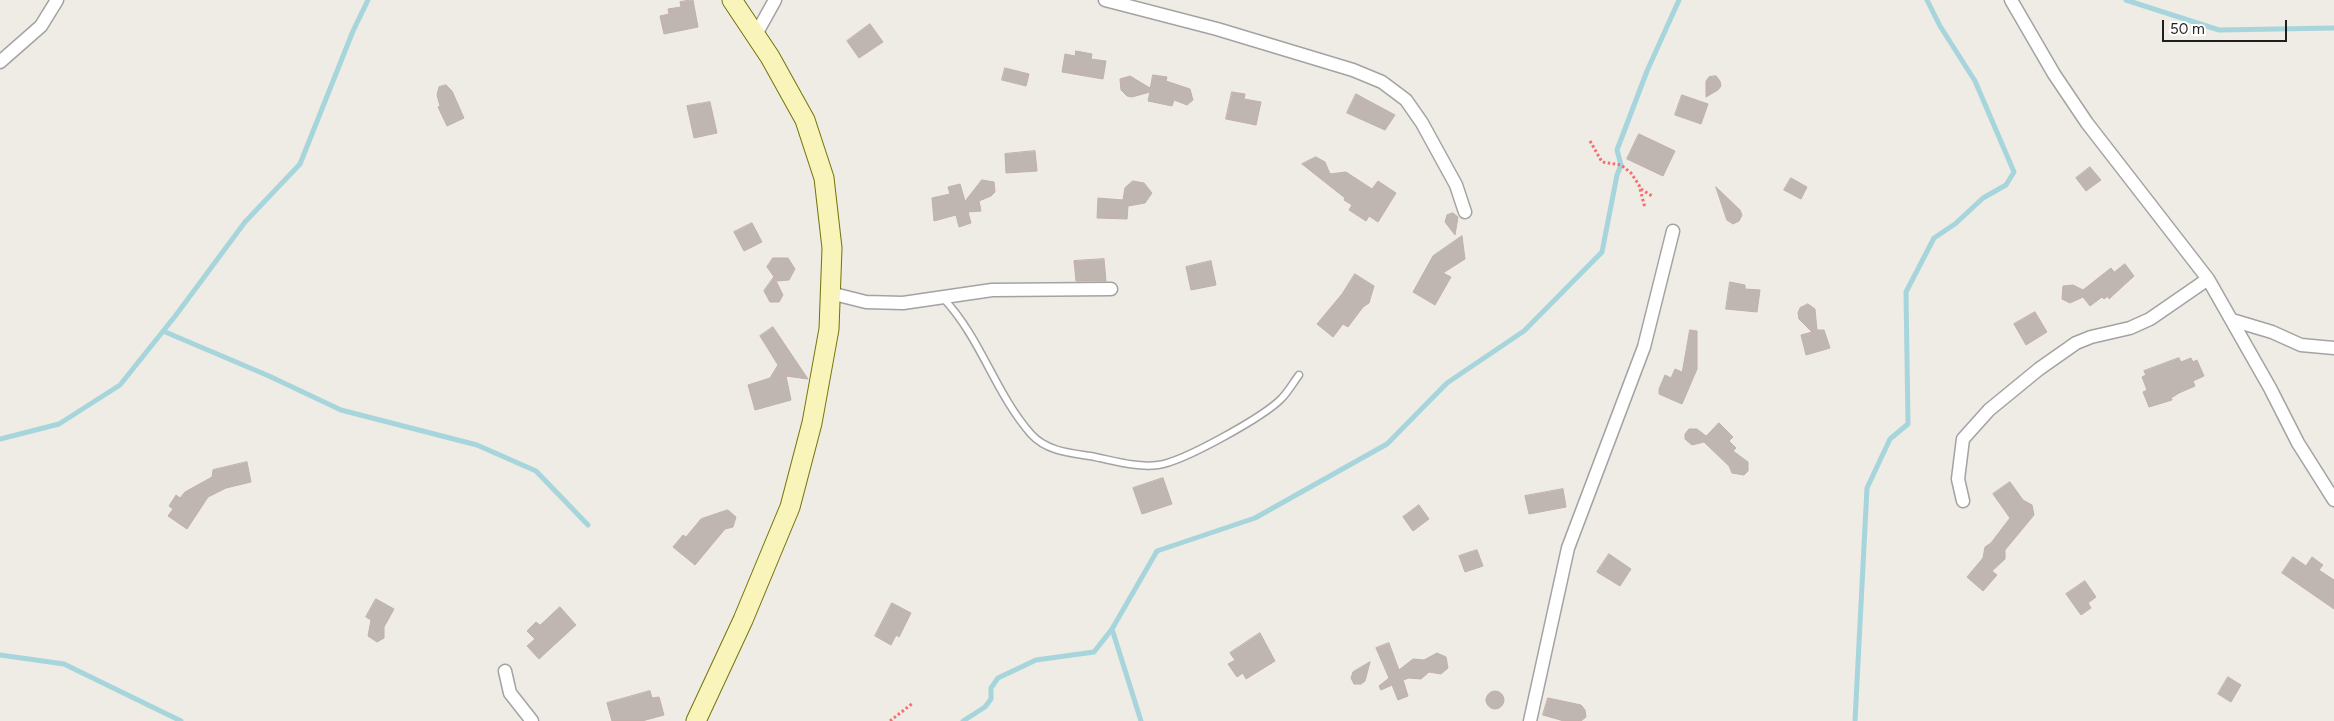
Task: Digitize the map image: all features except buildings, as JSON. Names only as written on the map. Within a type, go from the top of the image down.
[{"type":"street","points":[[0,62],[41,26],[58,0]]},
{"type":"street","points":[[696,721],[750,604],[790,507],[812,423],[829,329],[832,248],[824,178],[805,120],[732,0]]},
{"type":"street","points":[[755,36],[775,0]]},
{"type":"street","points":[[1106,0],[1218,29],[1353,70],[1382,82],[1406,100],[1422,123],[1456,185],[1465,212]]},
{"type":"street","points":[[2011,0],[2054,74],[2087,123],[2208,279],[2298,443],[2334,500]]},
{"type":"street","points":[[1530,721],[1568,548],[1644,347],[1673,231]]},
{"type":"street","points":[[1962,501],[1958,479],[1959,456],[1963,439],[1989,410],[2039,369],[2076,343],[2130,328],[2150,319],[2208,279]]},
{"type":"street","points":[[830,293],[866,302],[903,302],[992,290],[1111,289]]},
{"type":"street","points":[[2232,320],[2272,332],[2301,345],[2334,348]]},
{"type":"street","points":[[505,671],[510,693],[532,721]]},
{"type":"lane","points":[[942,297],[959,314],[973,336],[1002,394],[1033,436],[1045,445],[1064,452],[1135,465],[1159,465],[1212,442],[1252,420],[1280,399],[1299,375]]},
{"type":"path","points":[[1590,141],[1602,162],[1621,165],[1631,173],[1640,188],[1645,208]]},
{"type":"path","points":[[1640,188],[1652,196]]},
{"type":"path","points":[[890,721],[913,703]]},
{"type":"waterway","points":[[0,439],[59,424],[120,385],[176,315],[245,222],[300,164],[353,31],[368,0]]},
{"type":"waterway","points":[[963,721],[985,707],[991,699],[991,688],[998,678],[1036,660],[1094,652],[1112,629],[1157,551],[1255,518],[1387,444],[1447,383],[1524,331],[1602,252],[1617,175],[1621,165],[1617,150],[1647,71],[1679,0]]},
{"type":"waterway","points":[[1855,721],[1867,488],[1890,439],[1908,424],[1906,292],[1934,238],[1955,224],[1983,198],[2006,185],[2014,172],[1975,81],[1940,26],[1927,0]]},
{"type":"waterway","points":[[2126,0],[2219,30],[2334,28]]},
{"type":"waterway","points":[[163,331],[269,376],[341,410],[477,445],[536,471],[588,525]]},
{"type":"waterway","points":[[1112,629],[1141,721]]},
{"type":"waterway","points":[[0,655],[64,664],[181,721]]}]
